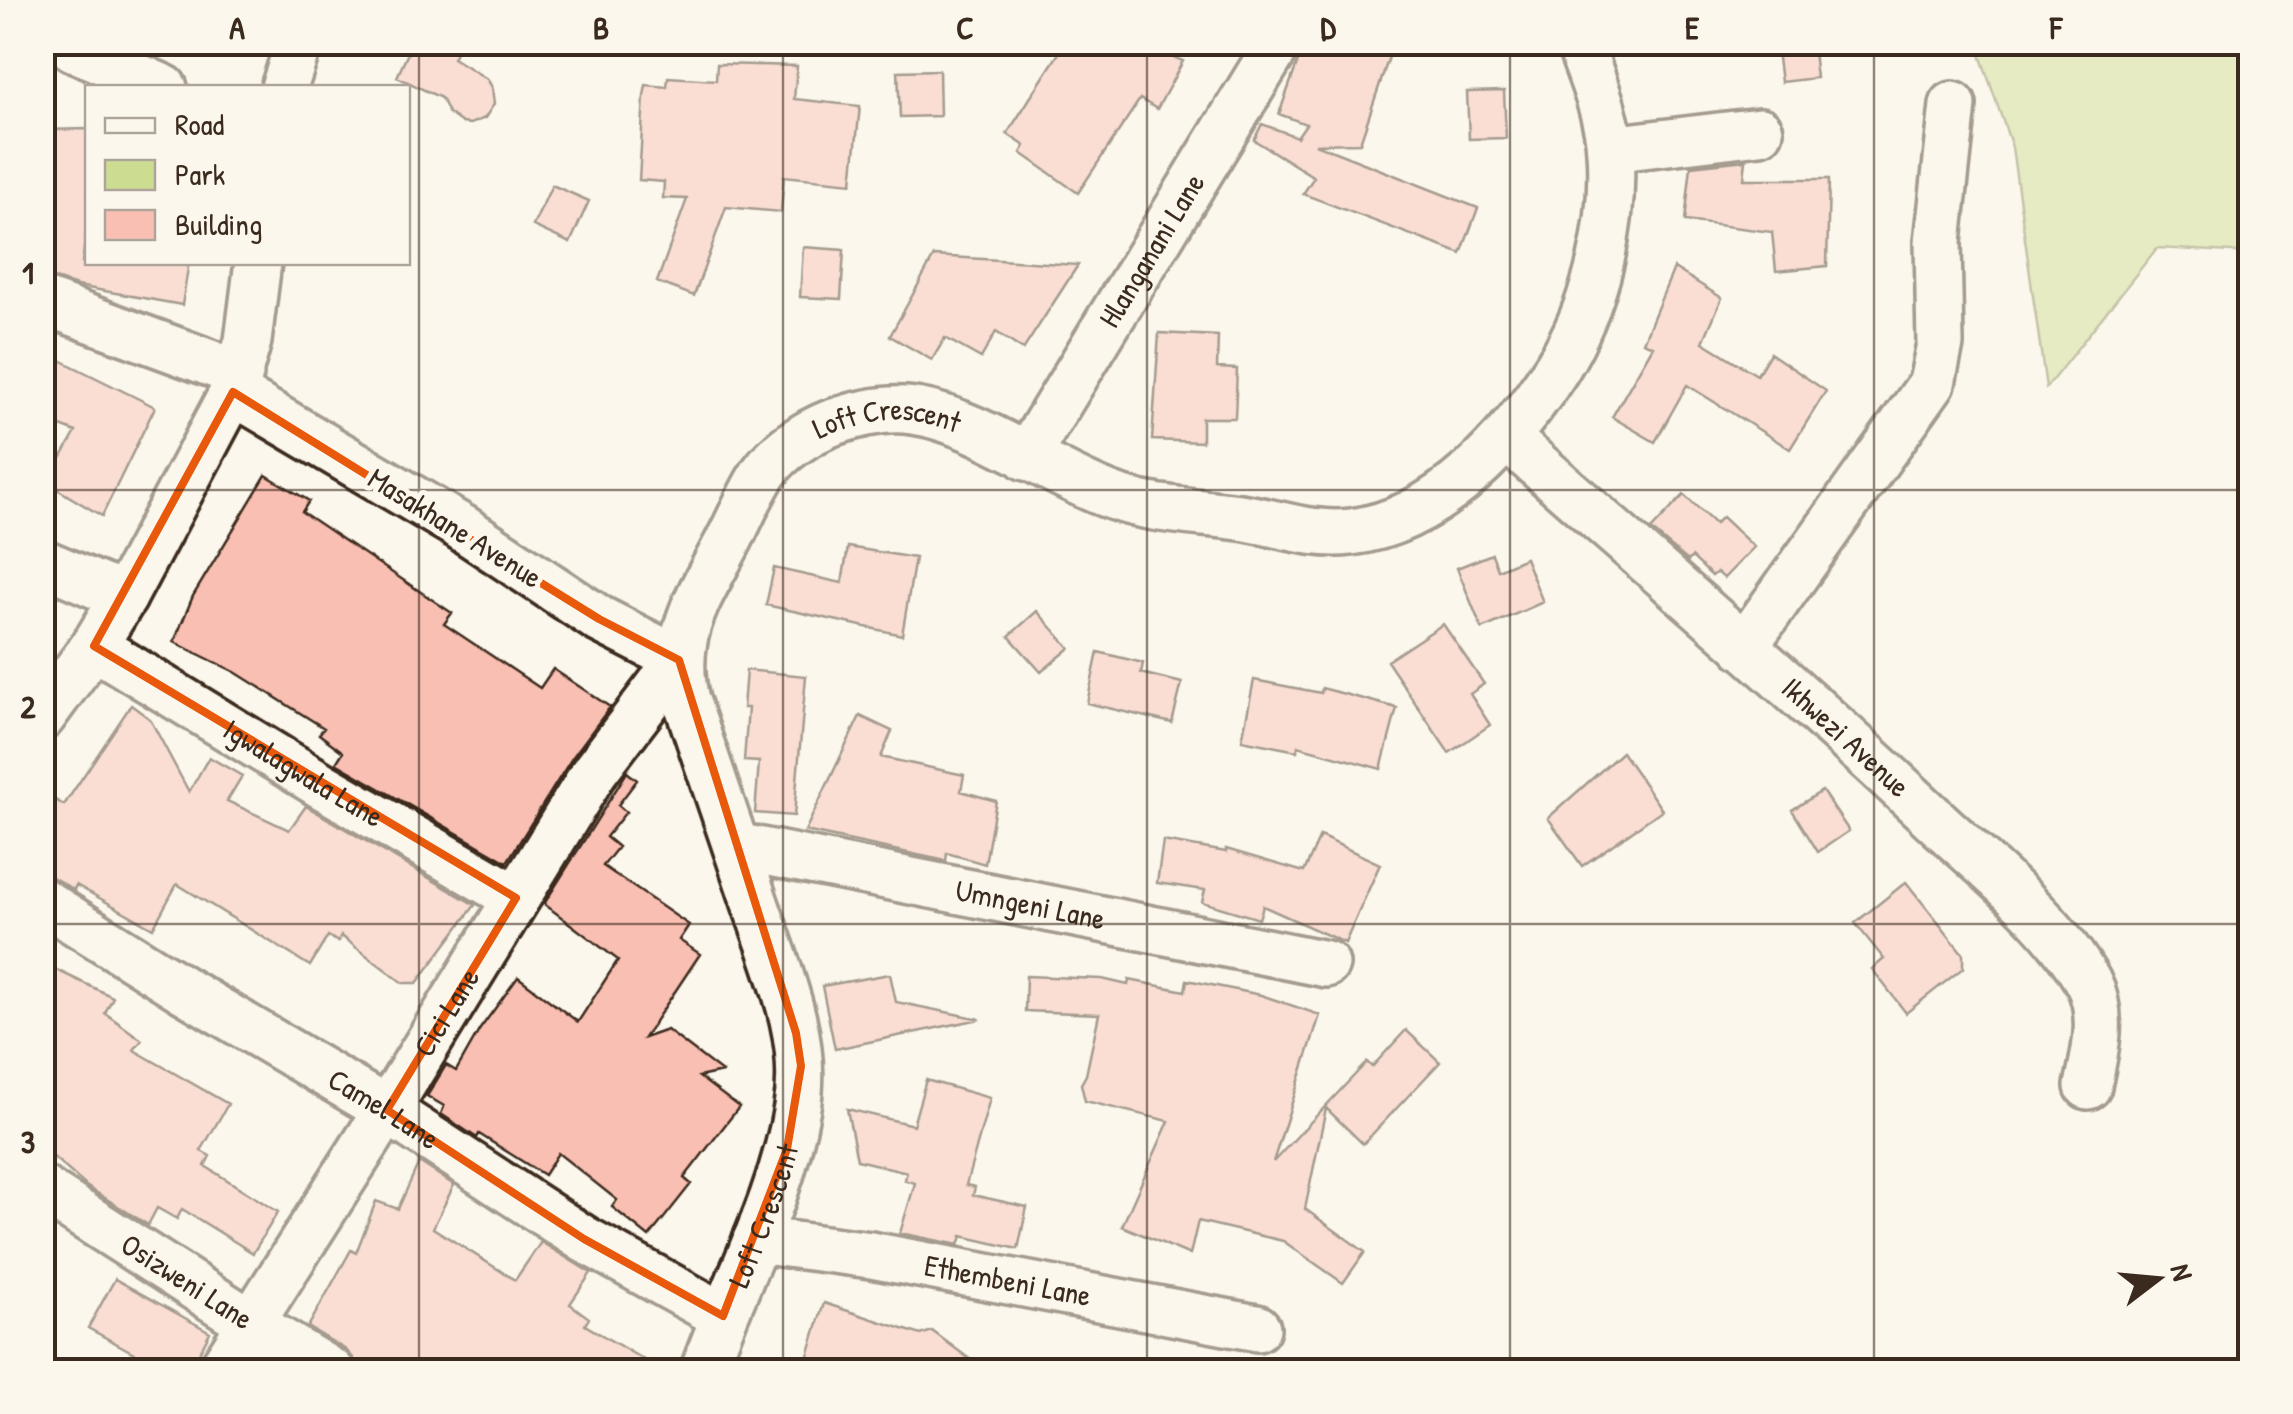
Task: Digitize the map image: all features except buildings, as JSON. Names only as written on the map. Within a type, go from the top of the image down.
[{"type":"street","points":[[285,85],[299,42]]},
{"type":"street","name":"Hlanganani Lane","points":[[1026,457],[1279,42]]},
{"type":"street","name":"Loft Crescent","points":[[703,1372],[756,1240],[787,1149],[798,1106],[801,1066],[792,1018],[686,700],[679,660],[686,624],[766,470],[809,432],[856,414],[906,410],[960,424],[1108,496],[1303,530],[1350,533],[1392,522],[1443,493],[1507,438],[1562,358],[1597,278],[1607,226],[1610,149],[1579,42]]},
{"type":"street","points":[[73,48],[157,85]]},
{"type":"street","points":[[1744,647],[1932,383],[1940,344],[1938,242],[1953,105]]},
{"type":"street","points":[[1610,149],[1760,131]]},
{"type":"street","points":[[42,716],[94,646],[124,597],[237,383],[257,265]]},
{"type":"street","name":"Masakhane Avenue","points":[[42,302],[237,383],[599,619],[679,660]]},
{"type":"street","name":"Ikhwezi Avenue","points":[[1507,438],[1744,647],[2030,910],[2090,985],[2098,1038],[2088,1086]]},
{"type":"street","points":[[42,562],[124,597]]},
{"type":"street","name":"Igwalagwala Lane","points":[[94,646],[516,898]]},
{"type":"street","name":"Cici Lane","points":[[220,1372],[388,1110],[594,772],[679,660]]},
{"type":"street","name":"Umngeni Lane","points":[[736,846],[1326,964]]},
{"type":"street","name":"Camel Lane","points":[[42,901],[388,1110],[584,1239],[723,1316]]},
{"type":"street","name":"Osizweni Lane","points":[[42,1189],[332,1372]]},
{"type":"street","name":"Ethembeni Lane","points":[[756,1240],[871,1256],[1258,1328]]},
{"type":"highlighted area","points":[[233,392],[599,619],[679,660],[796,1033],[801,1066],[787,1149],[723,1316],[584,1239],[387,1110],[516,898],[94,646]]},
{"type":"green space","points":[[1976,43],[2250,43],[2250,253],[2157,248],[2046,388],[2012,147]]},
{"type":"waterway","points":[[2132,47],[2160,42]]}]
